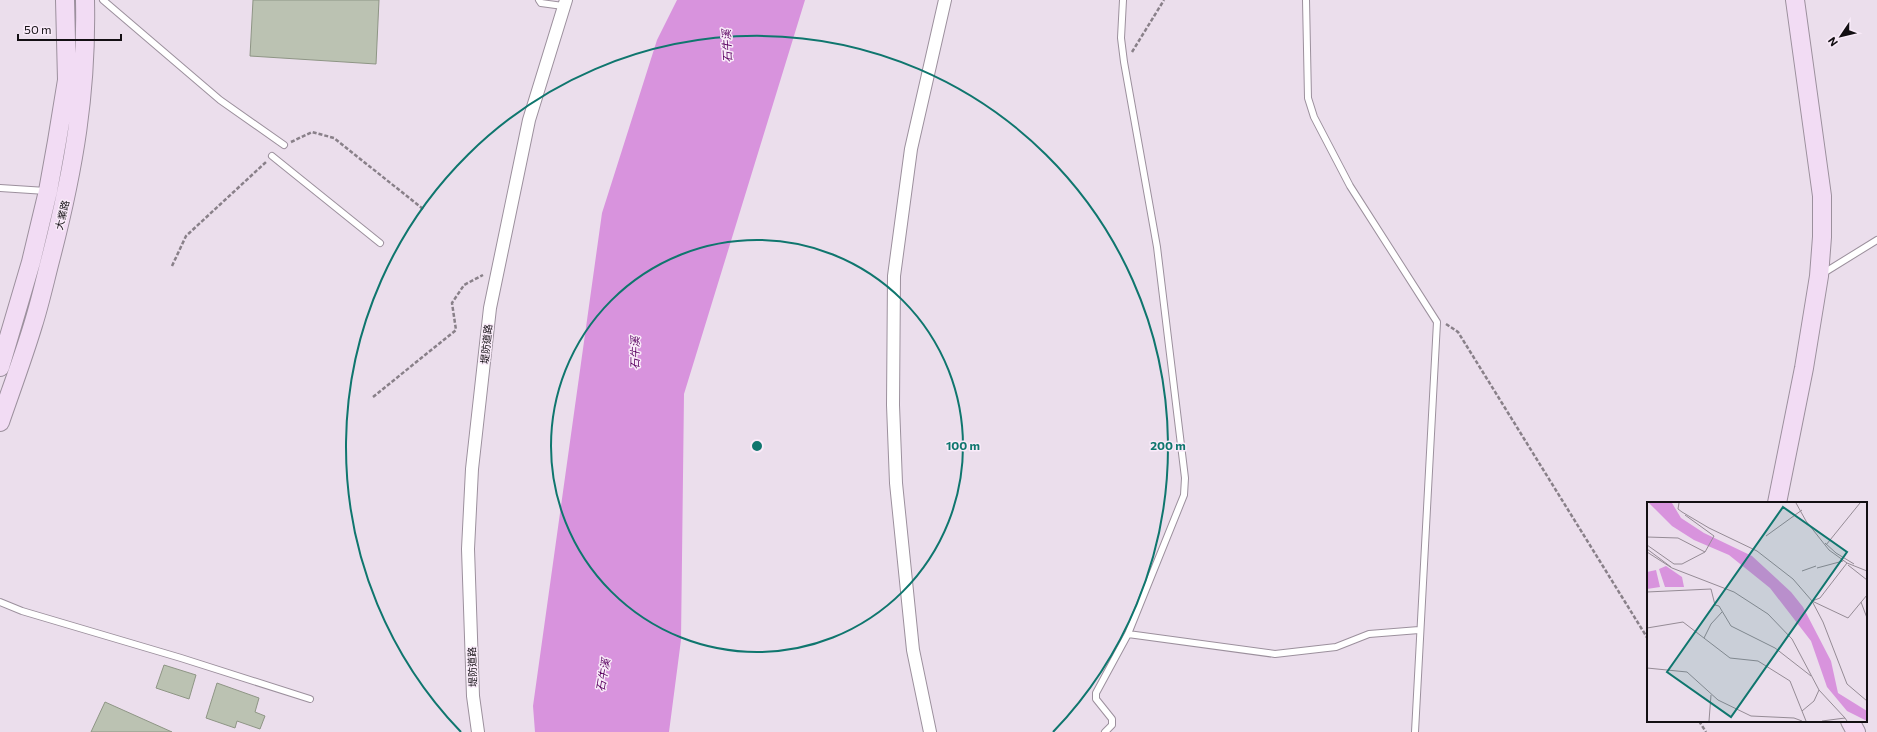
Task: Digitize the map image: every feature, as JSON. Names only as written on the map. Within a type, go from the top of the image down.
[{"type":"main road","name":"大業路","points":[[0,422],[34,324],[57,193],[67,80],[66,0]]},
{"type":"main road","name":"大業路","points":[[0,367],[30,262],[76,149],[83,90],[86,46],[85,0]]},
{"type":"main road","points":[[1777,502],[1804,368],[1819,276],[1822,237],[1822,196],[1795,0]]},
{"type":"main road","points":[[1851,722],[1856,732]]},
{"type":"street","points":[[930,732],[913,650],[896,483],[893,405],[894,276],[911,149],[945,0]]},
{"type":"street","name":"堤防道路","points":[[478,732],[474,696],[468,549],[472,469],[490,308],[497,268],[529,120],[563,2]]},
{"type":"lane","points":[[103,0],[220,100],[284,145]]},
{"type":"lane","points":[[539,0],[542,3],[563,2]]},
{"type":"lane","points":[[1105,732],[1112,725],[1112,719],[1096,699],[1096,693],[1128,634],[1184,495],[1185,478],[1157,247],[1124,62],[1121,38],[1123,0]]},
{"type":"lane","points":[[1306,0],[1308,98],[1314,117],[1350,186],[1437,322],[1419,630],[1415,732]]},
{"type":"lane","points":[[272,156],[380,243]]},
{"type":"lane","points":[[0,188],[57,193]]},
{"type":"lane","points":[[1819,276],[1877,240]]},
{"type":"lane","points":[[0,602],[22,611],[181,658],[310,699]]},
{"type":"lane","points":[[1128,634],[1275,654],[1336,647],[1369,634],[1419,630]]},
{"type":"path","points":[[1124,62],[1146,31],[1164,0]]},
{"type":"path","points":[[284,145],[312,132],[334,138],[423,209]]},
{"type":"path","points":[[172,266],[186,236],[272,156]]},
{"type":"path","points":[[372,397],[456,330],[452,303],[456,296],[464,285],[497,268]]},
{"type":"path","points":[[1437,322],[1449,325],[1458,332],[1647,638]]},
{"type":"path","points":[[1700,722],[1706,732]]},
{"type":"water","name":"石牛溪","points":[[677,0],[805,0],[684,394],[681,640],[669,732],[535,732],[533,706],[602,213],[657,40]]},
{"type":"building","points":[[253,0],[379,0],[376,64],[250,56]]},
{"type":"building","points":[[164,665],[196,675],[189,699],[156,688]]},
{"type":"building","points":[[217,683],[259,698],[255,712],[265,716],[260,729],[237,721],[235,728],[206,718]]},
{"type":"building","points":[[105,702],[172,732],[91,732]]}]
